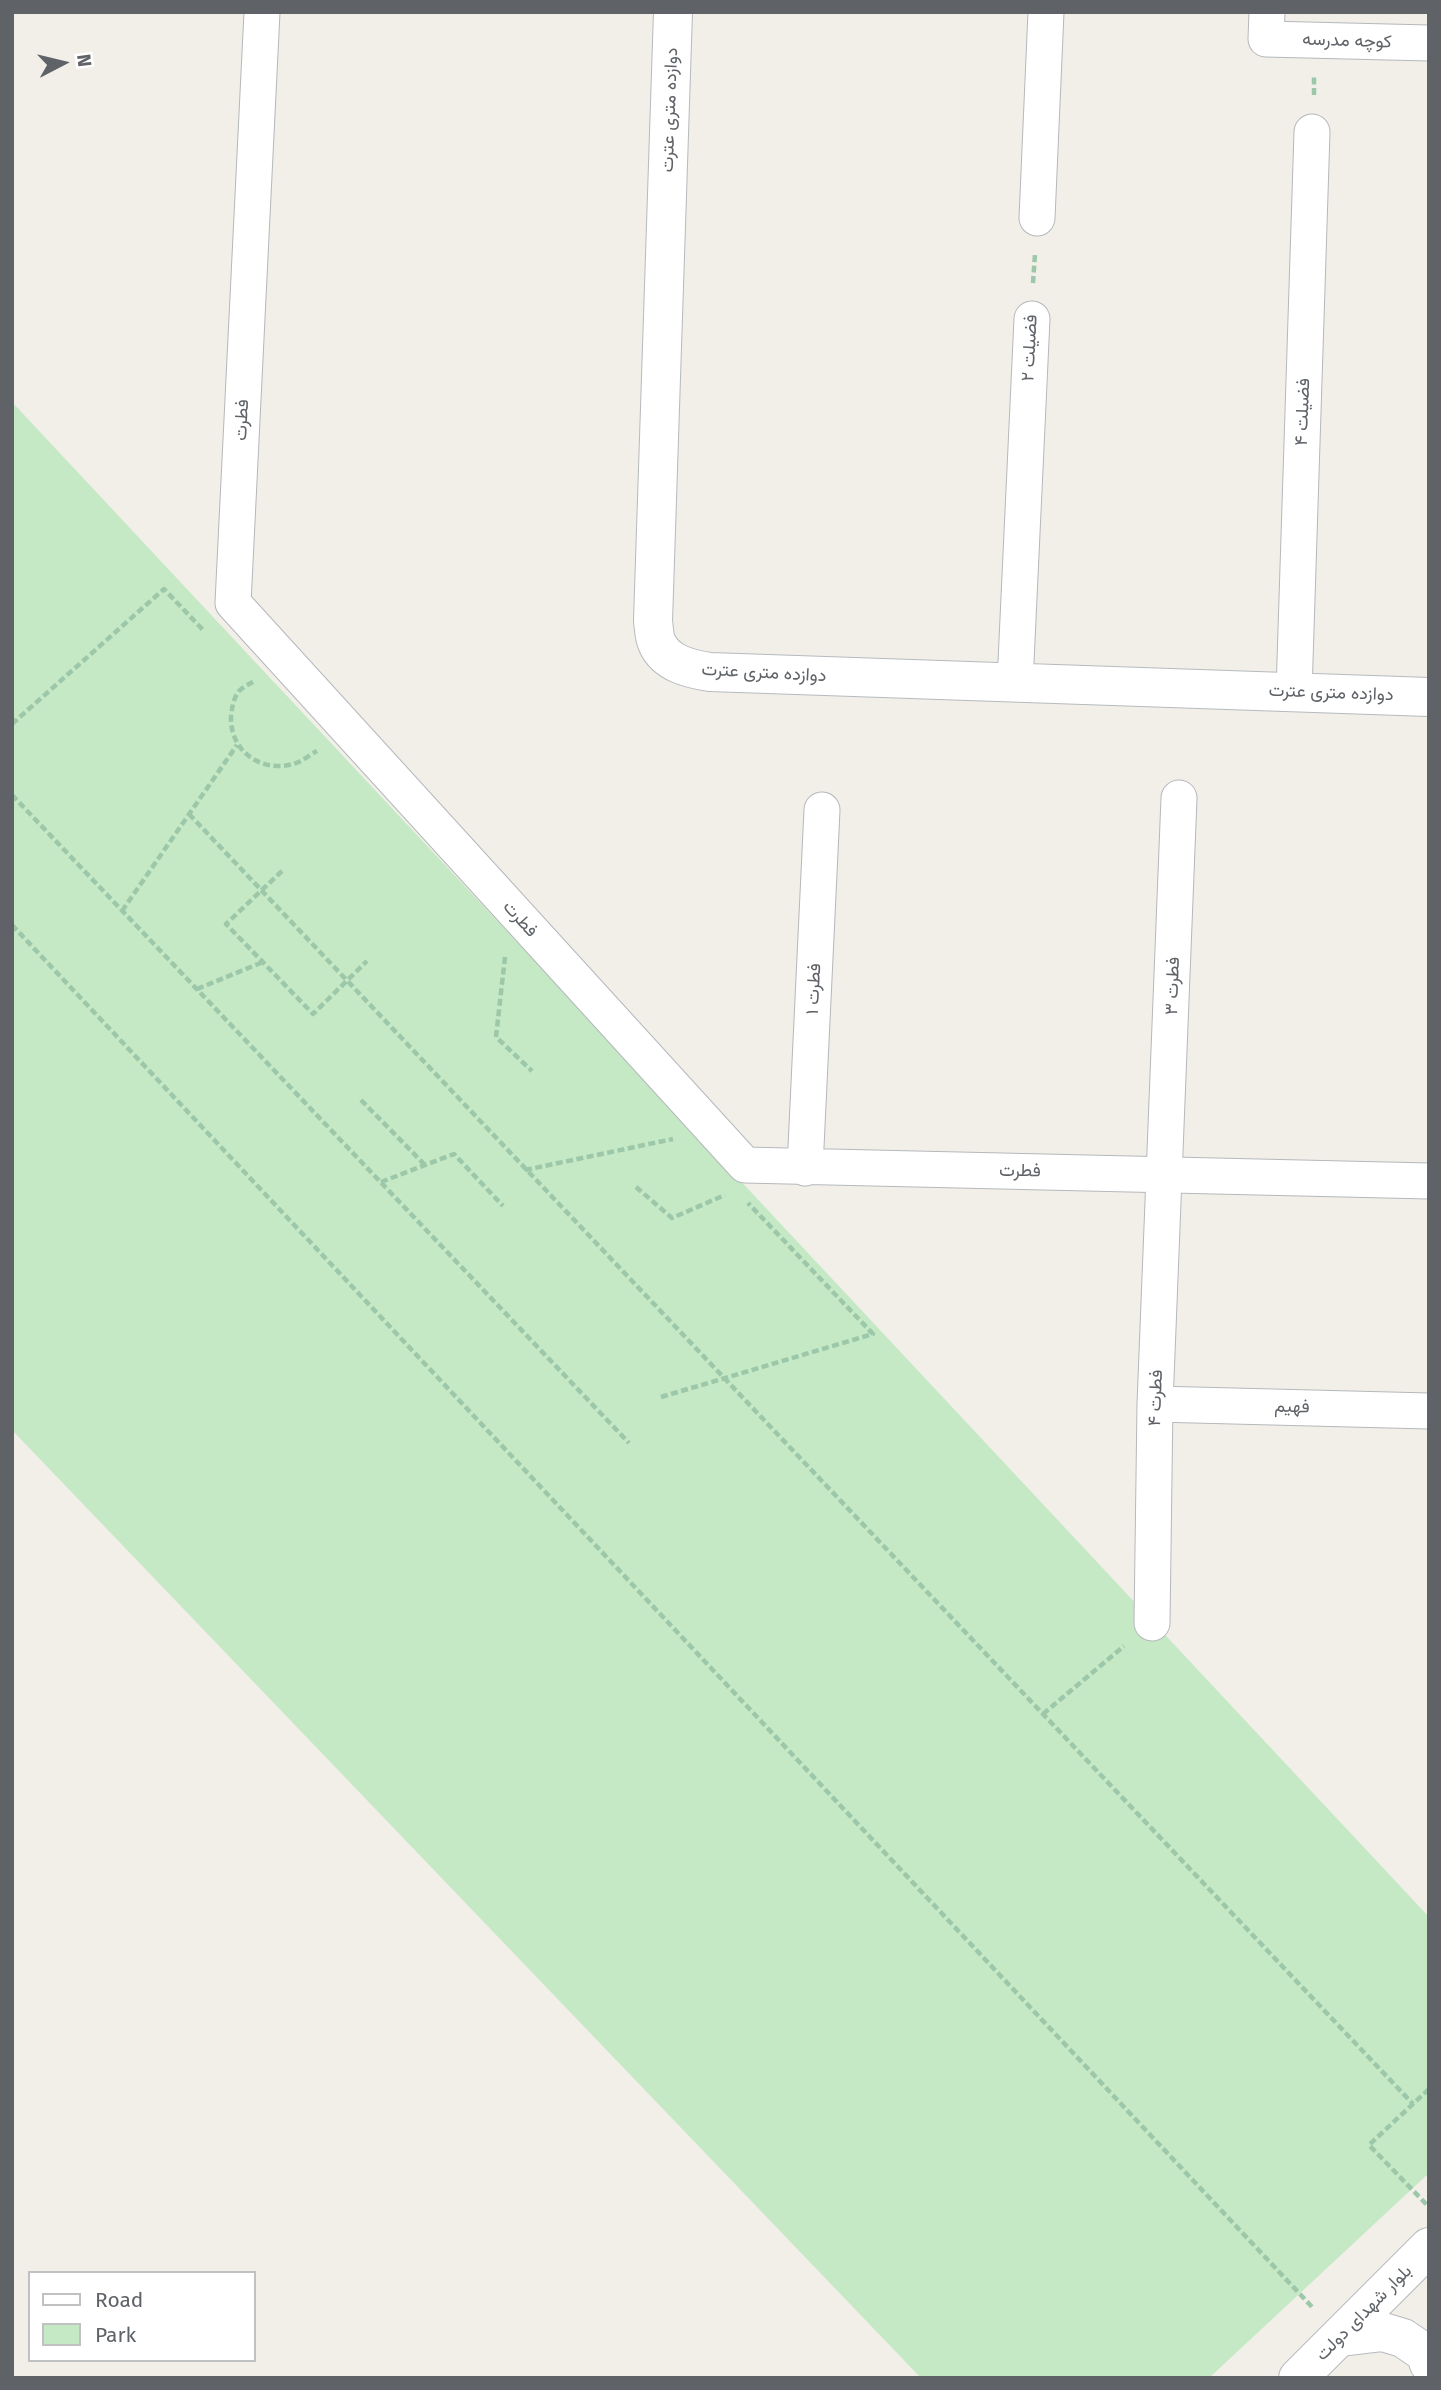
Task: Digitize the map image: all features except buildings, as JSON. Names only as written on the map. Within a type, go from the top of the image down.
[{"type":"street","name":"فطرت","points":[[262,12],[233,603],[712,1131],[745,1164],[805,1168],[1166,1173],[1429,1181]]},
{"type":"street","name":"دوازده متری عترت","points":[[673,12],[653,621],[657,644],[670,660],[690,669],[710,672],[1429,697]]},
{"type":"street","points":[[1037,218],[1046,12]]},
{"type":"street","name":"کوچه مدرسه","points":[[1267,26],[1316,40],[1429,43]]},
{"type":"street","name":"فضیلت ۴","points":[[1294,692],[1312,132]]},
{"type":"street","name":"فضیلت ۲","points":[[1015,683],[1032,319]]},
{"type":"street","name":"فطرت ۳","points":[[1166,1173],[1179,798]]},
{"type":"street","name":"فطرت ۱","points":[[805,1168],[822,810]]},
{"type":"street","name":"فطرت ۴","points":[[1152,1623],[1155,1404],[1166,1173]]},
{"type":"street","name":"فهیم","points":[[1155,1404],[1429,1411]]},
{"type":"street","name":"بلوار شهدای دولت","points":[[1298,2378],[1429,2247]]},
{"type":"street","points":[[1341,2337],[1383,2332],[1403,2338],[1425,2353],[1429,2364]]},
{"type":"path","points":[[1312,132],[1316,40]]},
{"type":"path","name":"فضیلت ۲","points":[[1032,319],[1037,218]]},
{"type":"path","points":[[12,724],[164,589]]},
{"type":"path","points":[[253,682],[240,691],[232,705],[231,724],[237,745],[252,760],[270,766],[295,764],[318,750]]},
{"type":"path","points":[[122,911],[237,745]]},
{"type":"path","points":[[12,794],[629,1443]]},
{"type":"path","points":[[189,814],[1413,2104]]},
{"type":"path","points":[[282,871],[226,924],[313,1014],[367,961]]},
{"type":"path","points":[[12,925],[1341,2337]]},
{"type":"path","points":[[506,949],[496,1037],[532,1071]]},
{"type":"path","points":[[197,989],[263,962]]},
{"type":"path","points":[[361,1100],[425,1165]]},
{"type":"path","points":[[525,1170],[712,1131]]},
{"type":"path","points":[[381,1182],[454,1154],[503,1206]]},
{"type":"path","points":[[636,1187],[672,1218],[736,1190]]},
{"type":"path","points":[[661,1397],[873,1334]]},
{"type":"path","points":[[1043,1714],[1152,1623]]},
{"type":"path","points":[[1429,2089],[1369,2145],[1429,2207]]},
{"type":"green space","points":[[12,402],[1429,1917],[1429,2173],[1209,2378],[921,2378],[12,1430]]}]
